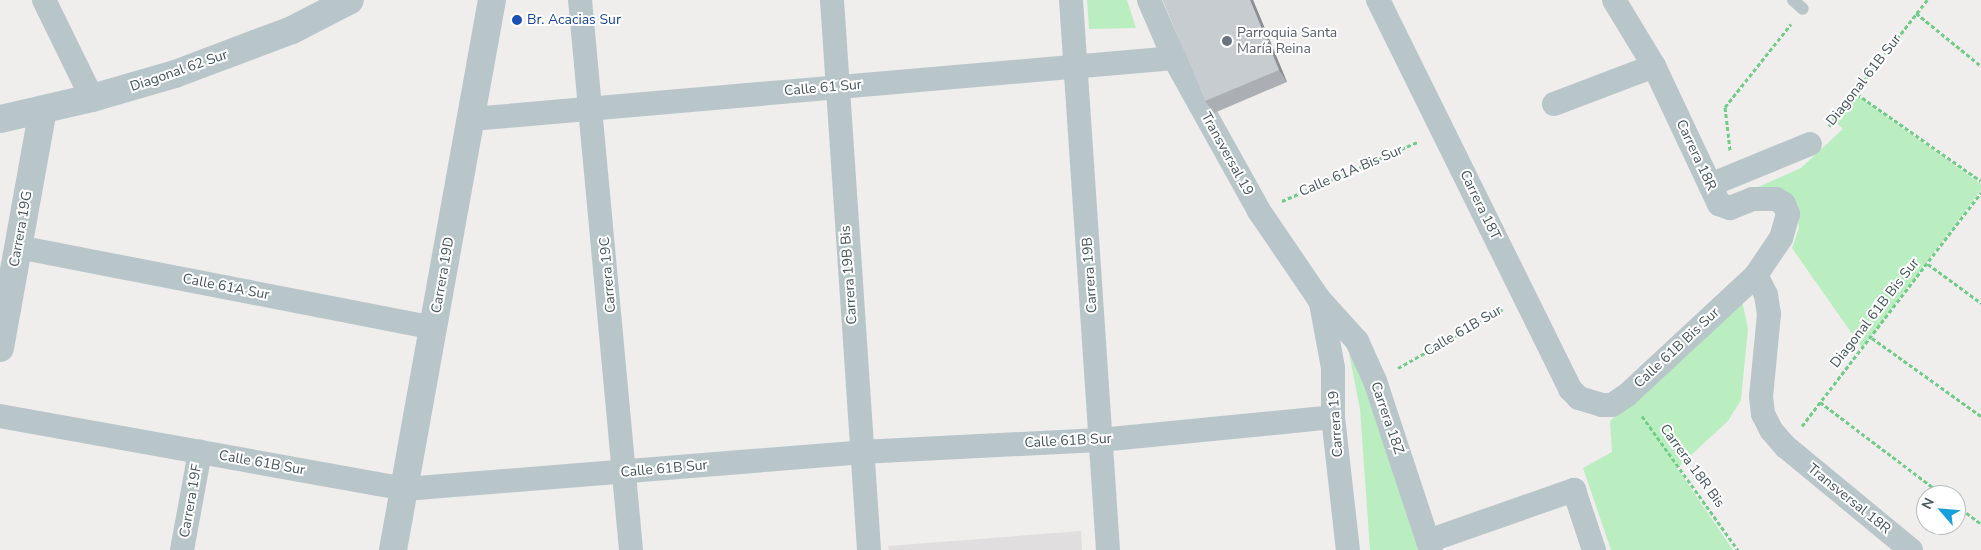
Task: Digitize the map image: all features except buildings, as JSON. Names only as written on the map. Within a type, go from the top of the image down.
[{"type":"street","points":[[44,0],[92,98]]},
{"type":"street","name":"Diagonal 62 Sur","points":[[0,119],[92,98],[239,51],[292,30],[350,0]]},
{"type":"street","name":"Carrera 19D","points":[[393,550],[492,0]]},
{"type":"street","name":"Carrera 19C","points":[[580,0],[626,472],[631,550]]},
{"type":"street","name":"Carrera 19B Bis","points":[[832,0],[861,452],[870,550]]},
{"type":"street","name":"Carrera 19B","points":[[1071,0],[1108,550]]},
{"type":"street","name":"Transversal 19","points":[[1149,0],[1174,58],[1259,211],[1320,299]]},
{"type":"street","name":"Carrera 18T","points":[[1378,0],[1570,389],[1590,403]]},
{"type":"street","name":"Carrera 18R","points":[[1614,0],[1654,66],[1720,204],[1730,208],[1764,197],[1784,204],[1788,214],[1786,227],[1756,275]]},
{"type":"street","name":"Calle 61 Sur","points":[[472,119],[1174,58]]},
{"type":"street","points":[[1554,104],[1654,66]]},
{"type":"street","name":"Carrera 19G","points":[[0,348],[43,110]]},
{"type":"street","points":[[1710,185],[1810,144]]},
{"type":"street","name":"Calle 61A Sur","points":[[18,247],[433,328]]},
{"type":"street","points":[[1756,275],[1766,295],[1770,323],[1761,397],[1763,414],[1770,430],[1786,447]]},
{"type":"street","name":"Calle 61B Bis Sur","points":[[1590,403],[1612,405],[1627,395],[1756,275]]},
{"type":"street","name":"Carrera 18Z","points":[[1320,299],[1357,341],[1375,381],[1429,546]]},
{"type":"street","name":"Carrera 19","points":[[1320,299],[1333,368],[1333,417],[1348,550]]},
{"type":"street","name":"Calle 61B Sur","points":[[0,416],[404,489],[861,452],[1100,440],[1333,417]]},
{"type":"street","name":"Transversal 18R","points":[[1786,447],[1911,550]]},
{"type":"street","name":"Carrera 19F","points":[[182,550],[200,452]]},
{"type":"street","points":[[1429,546],[1574,490],[1594,550]]},
{"type":"path","name":"Diagonal 61B Sur","points":[[1810,144],[1857,94],[1927,0]]},
{"type":"path","points":[[1732,176],[1725,107],[1798,4]]},
{"type":"path","points":[[1916,13],[1981,66]]},
{"type":"path","points":[[1857,94],[1981,181]]},
{"type":"path","name":"Calle 61A Bis Sur","points":[[1259,211],[1444,131]]},
{"type":"path","name":"Diagonal 61B Bis Sur","points":[[1786,447],[1872,338],[1981,193]]},
{"type":"path","points":[[1928,264],[1981,303]]},
{"type":"path","name":"Calle 61B Sur","points":[[1375,381],[1525,296]]},
{"type":"path","points":[[1872,338],[1981,416]]},
{"type":"path","name":"Carrera 18R Bis","points":[[1627,395],[1738,550]]},
{"type":"path","points":[[1820,402],[1929,485]]},
{"type":"path","points":[[1966,513],[1981,524]]},
{"type":"shaded area","points":[[1081,531],[1082,550],[889,550],[888,546]]},
{"type":"green space","points":[[1087,0],[1127,0],[1136,28],[1089,29]]},
{"type":"green space","points":[[1852,92],[1981,184],[1981,190],[1862,348],[1792,248],[1799,228],[1797,211],[1786,193],[1775,187],[1756,188],[1801,168],[1843,129],[1831,118]]},
{"type":"green space","points":[[1742,300],[1748,329],[1741,400],[1728,421],[1677,468],[1733,550],[1611,550],[1583,468],[1612,452],[1610,421]]},
{"type":"green space","points":[[1348,348],[1356,362],[1420,550],[1370,550],[1360,409]]},
{"type":"place","name":"Br. Acacias Sur","points":[[517,20]]},
{"type":"place","name":"Parroquia Santa María Reina","points":[[1227,41]]}]
